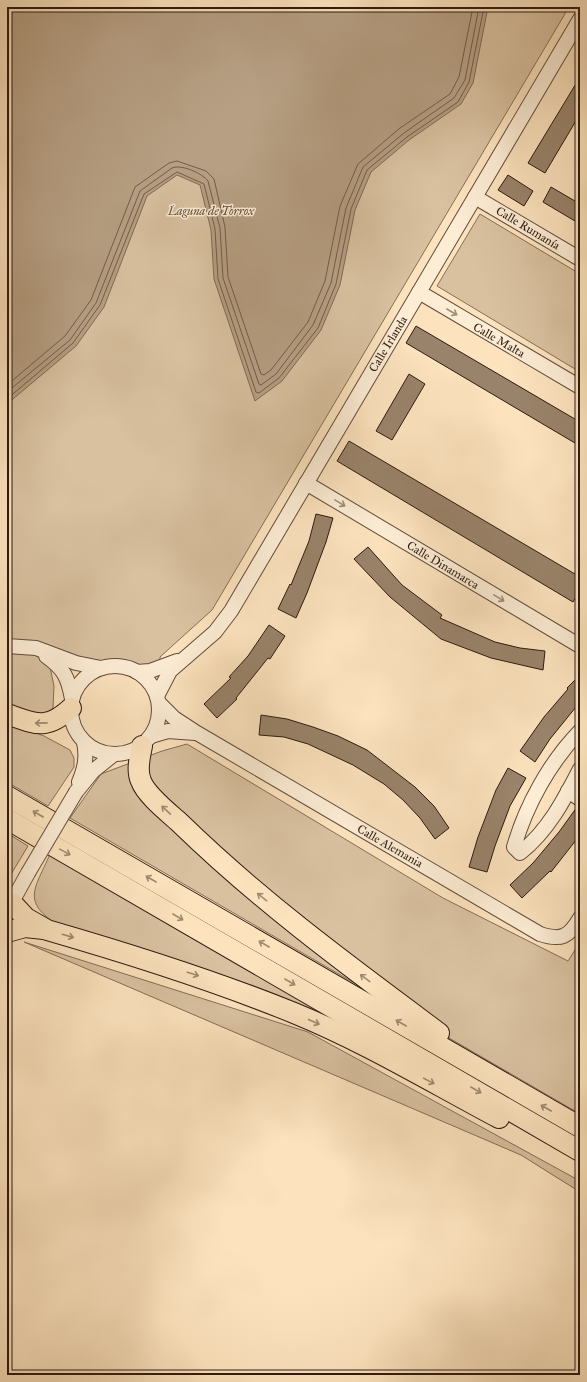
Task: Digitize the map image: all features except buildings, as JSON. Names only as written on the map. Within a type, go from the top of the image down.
[{"type":"highway","points":[[7,714],[41,724],[53,721],[72,703]]},
{"type":"highway","points":[[146,741],[138,772],[141,783],[188,831],[289,919],[365,978],[449,1040],[471,1064]]},
{"type":"highway","points":[[7,796],[580,1128]]},
{"type":"highway","points":[[7,819],[580,1151]]},
{"type":"highway","points":[[9,905],[26,918],[47,930]]},
{"type":"highway","points":[[7,932],[25,927],[47,930],[200,977],[294,1013],[353,1040],[580,1162]]},
{"type":"street","name":"Calle Irlanda","points":[[158,699],[170,671],[182,658],[215,632],[231,611],[580,19]]},
{"type":"street","name":"Calle Rumanía","points":[[475,197],[580,259]]},
{"type":"street","name":"Calle Malta","points":[[419,292],[580,387]]},
{"type":"street","name":"Calle Dinamarca","points":[[306,483],[580,646]]},
{"type":"street","points":[[7,646],[36,648],[76,663],[101,668],[116,666],[137,672],[146,679],[158,699],[157,725],[146,741],[128,753],[113,755],[92,749],[76,732],[72,720],[72,703],[66,675],[60,667],[36,648]]},
{"type":"street","name":"Calle Irlanda","points":[[137,672],[167,666],[182,658]]},
{"type":"street","points":[[72,703],[77,688],[84,678],[101,668]]},
{"type":"street","name":"Calle Alemania","points":[[158,699],[174,718],[197,733],[540,934],[554,939],[566,935],[575,927],[580,918]]},
{"type":"street","name":"Calle Alemania","points":[[146,741],[168,732],[184,731],[197,733]]},
{"type":"street","points":[[580,731],[571,740],[540,786],[520,826],[514,847],[520,852],[533,842],[558,812],[580,769]]},
{"type":"street","points":[[76,792],[85,768],[86,754],[84,742]]},
{"type":"street","points":[[9,905],[76,792],[93,771],[113,755]]},
{"type":"street","points":[[568,791],[580,799]]},
{"type":"green space","name":"Laguna de Torrox","points":[[7,7],[569,7],[212,610],[160,657],[160,669],[142,671],[96,664],[50,667],[54,686],[53,708],[41,717],[7,708]]},
{"type":"green space","points":[[480,214],[580,274],[580,372],[437,286]]},
{"type":"green space","points":[[7,722],[44,736],[70,750],[74,758],[74,767],[48,806],[7,782]]},
{"type":"green space","points":[[187,744],[443,898],[568,961],[580,942],[580,1114],[70,818],[101,774],[162,751]]},
{"type":"green space","points":[[7,833],[28,846],[7,881]]},
{"type":"green space","points":[[50,854],[326,1013],[352,1031],[60,926],[39,910],[35,902],[34,894],[36,886]]},
{"type":"green space","points":[[24,942],[308,1032],[580,1181],[580,1192],[521,1155]]},
{"type":"water","name":"Laguna de Torrox","points":[[7,7],[488,7],[473,83],[461,104],[409,140],[371,172],[355,210],[340,285],[321,330],[282,381],[255,401],[214,279],[211,230],[200,185],[177,175],[147,196],[104,307],[76,346],[7,404]]}]
